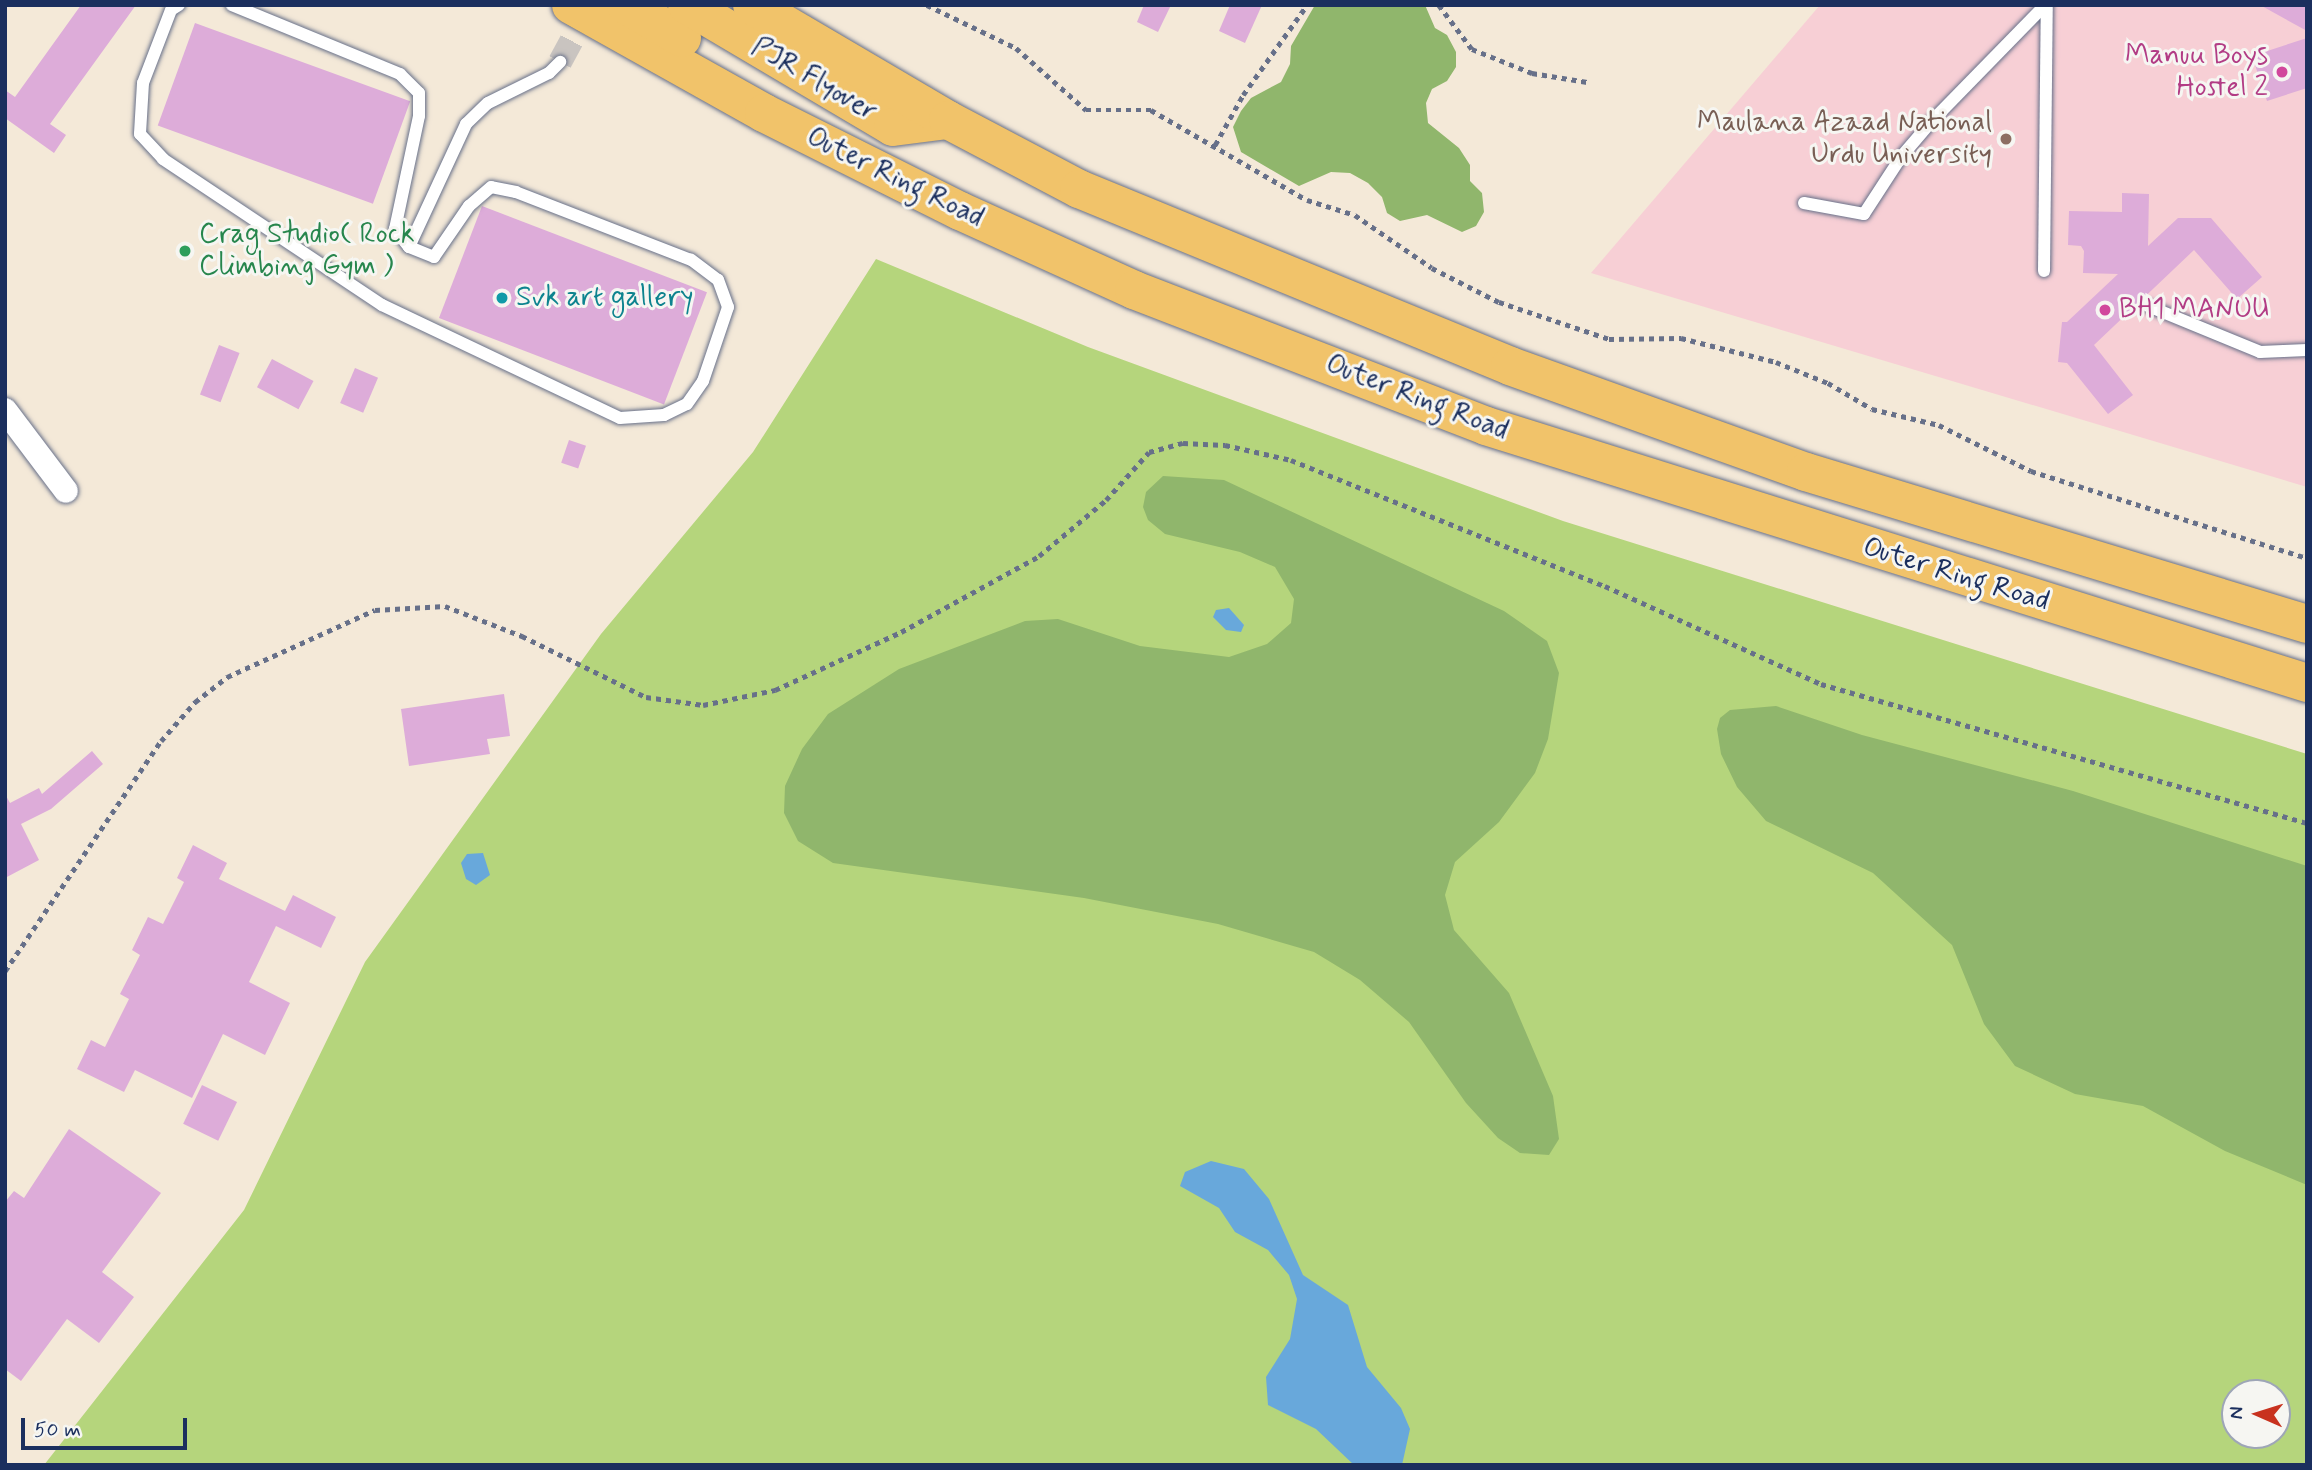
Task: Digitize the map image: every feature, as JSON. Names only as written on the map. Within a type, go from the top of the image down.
[{"type":"highway","name":"Outer Ring Road","points":[[572,5],[764,113],[960,211],[1134,290],[1486,426],[2307,683]]},
{"type":"highway","name":"PJR Flyover","points":[[626,5],[855,119],[894,127],[948,120]]},
{"type":"highway","name":"PJR Flyover","points":[[687,5],[855,119],[895,154],[924,192]]},
{"type":"highway","name":"Outer Ring Road","points":[[752,5],[948,120],[1079,189],[1510,366],[1793,467],[2307,624]]},
{"type":"street","points":[[5,410],[66,491]]},
{"type":"lane","points":[[179,5],[171,10],[143,83],[140,134],[163,159],[382,304],[620,418],[664,415],[687,404],[703,381],[728,307],[718,280],[691,260],[516,192],[491,187],[469,206],[434,257],[409,247],[395,229],[419,116],[419,93],[400,74],[232,5]]},
{"type":"lane","points":[[1804,203],[1864,214],[1900,158],[1930,123],[2046,5]]},
{"type":"lane","points":[[2044,271],[2046,5]]},
{"type":"lane","points":[[409,247],[466,124],[488,103],[549,73],[560,62]]},
{"type":"lane","points":[[2148,306],[2260,352],[2307,350]]},
{"type":"path","points":[[928,5],[1016,48],[1086,110],[1116,106],[1151,110],[1307,200],[1356,215],[1455,282],[1499,302],[1609,338],[1681,338],[1765,359],[1828,383],[1872,409],[1939,425],[2031,471],[2307,558]]},
{"type":"path","points":[[1215,145],[1243,95],[1307,5]]},
{"type":"path","points":[[1439,5],[1472,49],[1532,73],[1587,82]]},
{"type":"path","points":[[5,971],[161,741],[195,702],[227,677],[375,610],[445,606],[522,636],[646,697],[703,705],[775,690],[901,632],[1039,556],[1106,500],[1149,452],[1182,443],[1225,445],[1291,460],[1605,586],[1669,619],[1821,684],[2307,822]]},
{"type":"shaded area","name":"Maulana Azaad National Urdu University","points":[[1820,5],[2307,5],[2307,487],[1591,273]]},
{"type":"green space","points":[[1315,5],[1425,5],[1435,28],[1447,35],[1456,52],[1456,67],[1447,81],[1432,89],[1426,103],[1428,123],[1459,148],[1470,165],[1470,181],[1482,193],[1484,212],[1476,226],[1462,232],[1427,215],[1400,221],[1387,213],[1382,197],[1368,183],[1350,173],[1331,172],[1299,186],[1241,152],[1233,127],[1241,111],[1251,98],[1281,82],[1290,64],[1291,46]]},
{"type":"green space","points":[[876,259],[1088,347],[1563,521],[2307,754],[2307,1465],[44,1465],[244,1210],[365,962],[601,634],[753,452]]},
{"type":"green space","points":[[1163,476],[1224,480],[1504,611],[1547,641],[1559,673],[1548,739],[1535,773],[1499,822],[1455,862],[1445,895],[1454,930],[1509,993],[1553,1096],[1559,1139],[1549,1155],[1520,1153],[1498,1138],[1466,1103],[1409,1022],[1360,980],[1314,952],[1218,924],[1084,898],[833,863],[798,841],[784,813],[785,786],[802,749],[828,714],[899,669],[1025,621],[1058,619],[1140,646],[1229,657],[1267,644],[1291,623],[1294,599],[1275,567],[1240,552],[1165,534],[1148,520],[1143,507],[1146,492]]},
{"type":"green space","points":[[1776,706],[1862,735],[2073,791],[2307,866],[2307,1185],[2225,1151],[2143,1106],[2075,1094],[2015,1066],[1984,1024],[1952,945],[1873,873],[1766,821],[1737,787],[1721,754],[1717,729],[1720,718],[1730,710]]},
{"type":"water","points":[[1229,608],[1244,625],[1241,632],[1226,630],[1213,617],[1216,610]]},
{"type":"water","points":[[483,853],[490,875],[476,885],[466,879],[461,863],[467,854]]},
{"type":"water","points":[[1211,1161],[1244,1169],[1269,1199],[1303,1275],[1348,1305],[1367,1367],[1401,1408],[1410,1429],[1402,1465],[1354,1465],[1316,1429],[1268,1405],[1266,1377],[1290,1339],[1297,1299],[1289,1275],[1268,1250],[1235,1232],[1219,1208],[1180,1186],[1185,1172]]},
{"type":"building","points":[[81,5],[136,5],[50,124],[66,135],[54,153],[5,118],[5,90],[15,97]]},
{"type":"building","points":[[1144,5],[1171,5],[1158,32],[1137,22]]},
{"type":"building","points":[[1230,5],[1262,5],[1245,43],[1219,31]]},
{"type":"building","points":[[2260,5],[2307,5],[2307,31]]},
{"type":"building","points":[[195,23],[410,101],[373,204],[158,125]]},
{"type":"building","name":"Manuu Boys Hostel 2","points":[[2307,38],[2307,88],[2267,101],[2252,56]]},
{"type":"building","name":"BH1 MANUU","points":[[2122,193],[2149,194],[2148,246],[2178,218],[2211,218],[2262,277],[2237,299],[2194,250],[2094,345],[2133,395],[2108,414],[2067,363],[2058,362],[2062,322],[2067,322],[2118,274],[2083,273],[2084,251],[2081,246],[2068,245],[2069,211],[2122,212]]},
{"type":"building","points":[[482,206],[707,292],[664,404],[439,318]]},
{"type":"building","points":[[219,345],[240,353],[221,402],[200,394]]},
{"type":"building","points":[[272,359],[313,381],[298,409],[257,387]]},
{"type":"building","points":[[355,368],[378,378],[363,413],[340,403]]},
{"type":"building","points":[[569,440],[586,446],[578,469],[561,463]]},
{"type":"building","points":[[504,694],[510,736],[487,739],[490,754],[409,766],[401,709]]},
{"type":"building","points":[[92,751],[103,764],[51,809],[21,824],[39,860],[5,878],[5,794],[10,803],[39,788],[42,794]]},
{"type":"building","points":[[193,845],[227,863],[219,879],[285,911],[293,895],[336,917],[321,948],[276,926],[249,982],[290,1003],[265,1055],[223,1034],[192,1098],[135,1070],[124,1092],[77,1069],[91,1040],[105,1047],[129,999],[120,994],[140,955],[132,950],[148,917],[163,924],[184,882],[177,878]]},
{"type":"building","points":[[202,1085],[237,1102],[218,1141],[183,1124]]},
{"type":"building","points":[[69,1129],[161,1193],[102,1272],[134,1297],[99,1343],[67,1319],[21,1381],[5,1369],[5,1202],[14,1191],[24,1198]]},
{"type":"tunnel","points":[[560,62],[591,5]]},
{"type":"place","name":"Manuu Boys Hostel 2","points":[[2282,72]]},
{"type":"place","name":"Maulana Azaad National Urdu University","points":[[2006,139]]},
{"type":"place","name":"Crag Studio( Rock Climbing Gym )","points":[[185,251]]},
{"type":"place","name":"Svk art gallery","points":[[502,298]]},
{"type":"place","name":"BH1 MANUU","points":[[2105,310]]}]
